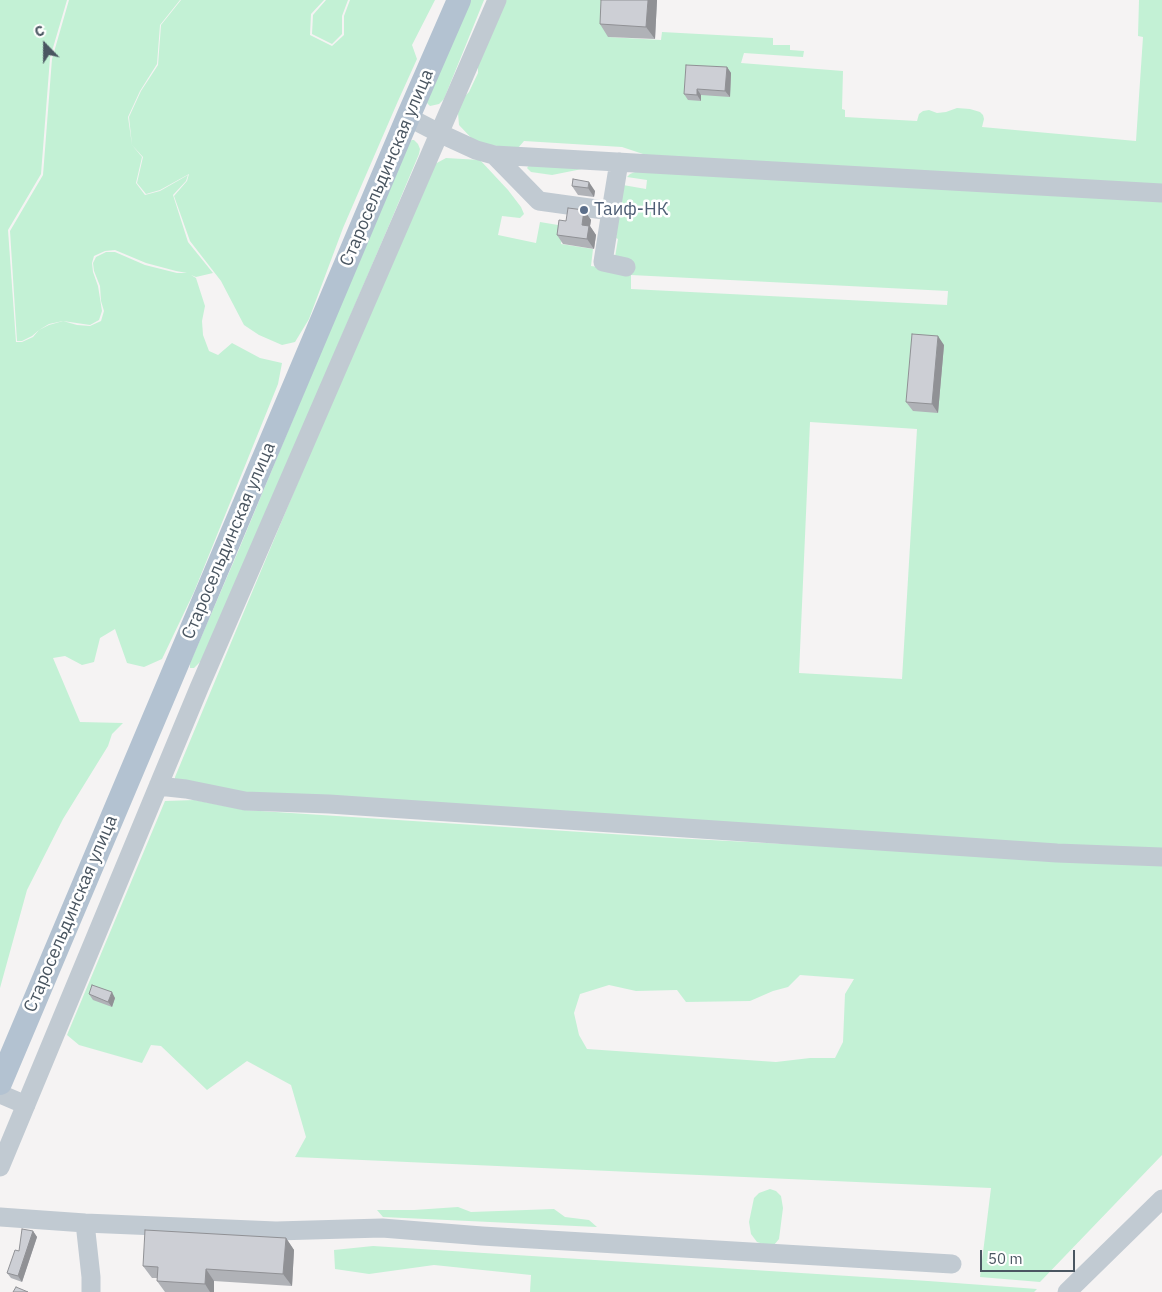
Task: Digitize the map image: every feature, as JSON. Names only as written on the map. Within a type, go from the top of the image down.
[{"type":"main road","name":"Старосельдинская улица","points":[[0,1083],[459,0]]},
{"type":"street","points":[[0,1167],[199,688],[497,0]]},
{"type":"street","points":[[408,117],[476,150],[494,154],[1162,194]]},
{"type":"street","points":[[494,154],[539,201],[612,211]]},
{"type":"street","points":[[619,162],[603,262],[626,267]]},
{"type":"street","points":[[158,786],[186,789],[245,801],[329,804],[1057,853],[1162,857]]},
{"type":"street","points":[[0,1094],[26,1104]]},
{"type":"street","points":[[1067,1292],[1162,1199]]},
{"type":"street","points":[[0,1217],[85,1223],[276,1231],[382,1228],[482,1236],[952,1264]]},
{"type":"street","points":[[85,1223],[91,1292]]},
{"type":"green space","points":[[0,0],[67,0],[50,58],[41,174],[8,230],[16,342],[22,342],[33,337],[39,330],[22,341],[17,341],[10,231],[43,175],[52,59],[69,0],[180,0],[160,25],[157,64],[140,91],[128,117],[132,145],[142,157],[136,183],[145,195],[160,191],[188,175],[186,181],[173,195],[188,242],[213,273],[196,277],[191,275],[196,278],[205,306],[202,321],[203,335],[209,351],[218,355],[232,343],[260,358],[282,363],[278,384],[194,592],[162,659],[144,667],[127,663],[115,629],[100,638],[94,662],[82,665],[65,656],[53,658],[80,722],[123,723],[112,734],[108,746],[63,819],[27,890],[0,988]],"holes":[[[115,250],[146,263],[187,273],[177,273],[145,265],[115,252],[106,252],[96,257],[93,263],[100,286],[104,311],[101,321],[90,326],[63,321],[90,325],[99,320],[102,311],[92,263],[94,256],[105,251]]]},
{"type":"green space","points":[[181,0],[324,0],[311,14],[310,35],[332,46],[344,35],[344,16],[350,0],[435,0],[412,45],[417,59],[343,228],[309,319],[295,342],[282,345],[259,335],[244,325],[221,281],[190,241],[174,196],[187,181],[189,174],[160,190],[146,194],[137,183],[143,157],[132,145],[129,117],[141,91],[158,65],[161,25]]},
{"type":"green space","points":[[326,0],[348,0],[342,16],[342,34],[332,44],[312,34],[313,15]]},
{"type":"green space","points":[[468,0],[484,0],[444,99],[439,104],[430,106],[427,103],[427,98]]},
{"type":"green space","points":[[503,0],[610,0],[608,37],[661,40],[662,32],[773,38],[773,45],[790,45],[790,50],[804,51],[803,57],[744,53],[741,63],[843,71],[842,109],[845,110],[845,117],[917,121],[919,114],[923,111],[929,110],[937,113],[957,108],[970,109],[983,115],[982,127],[1136,141],[1143,37],[1138,36],[1139,0],[1162,0],[1162,186],[649,156],[622,147],[524,141],[518,148],[477,144],[459,125],[458,113],[461,100],[469,92],[478,73],[478,59]]},
{"type":"green space","points":[[412,140],[418,144],[419,154],[390,223],[204,658],[194,668],[190,668],[190,663],[408,142]]},
{"type":"green space","points":[[446,158],[480,160],[508,190],[524,214],[520,218],[502,216],[498,235],[536,243],[540,222],[564,226],[561,244],[593,249],[591,266],[627,271],[615,257],[618,239],[616,238],[623,185],[646,189],[647,180],[627,177],[640,170],[1162,199],[1162,851],[248,797],[175,783],[175,777],[406,223],[435,164]],"holes":[[[631,275],[948,291],[947,305],[631,289]],[[810,422],[917,429],[902,679],[799,673]]]},
{"type":"green space","points":[[530,164],[582,169],[552,175],[531,172],[527,168]]},
{"type":"green space","points":[[195,800],[245,810],[673,838],[1162,864],[1162,1155],[1040,1282],[980,1277],[991,1188],[295,1157],[306,1137],[291,1085],[247,1061],[207,1090],[161,1046],[151,1045],[142,1063],[79,1045],[67,1035],[165,801]],"holes":[[[800,975],[854,979],[845,994],[843,1042],[835,1058],[810,1058],[776,1062],[587,1049],[579,1035],[574,1013],[580,994],[609,985],[636,991],[677,990],[686,1002],[750,1001],[788,987]]]},
{"type":"green space","points":[[770,1189],[776,1191],[781,1196],[783,1208],[779,1239],[774,1245],[766,1245],[757,1242],[751,1234],[749,1222],[754,1198],[759,1193]]},
{"type":"green space","points":[[458,1207],[471,1212],[554,1209],[565,1217],[589,1220],[597,1227],[383,1217],[377,1210]]},
{"type":"green space","points":[[373,1246],[1037,1289],[1034,1292],[530,1292],[531,1275],[434,1265],[369,1274],[335,1269],[334,1250]]},
{"type":"building","points":[[601,0],[648,0],[646,27],[600,24]]},
{"type":"building","points":[[686,65],[727,67],[725,91],[697,89],[697,95],[684,94]]},
{"type":"building","points":[[573,179],[589,182],[588,188],[572,186]]},
{"type":"building","points":[[568,208],[584,210],[582,225],[589,226],[587,239],[557,235],[559,220],[566,221]]},
{"type":"building","points":[[912,334],[938,336],[932,404],[906,402]]},
{"type":"building","points":[[92,985],[112,992],[108,1002],[89,994]]},
{"type":"building","points":[[22,1229],[33,1231],[18,1276],[7,1273],[15,1250],[19,1251]]},
{"type":"building","points":[[145,1230],[286,1238],[283,1274],[206,1269],[205,1284],[157,1281],[158,1267],[143,1266]]},
{"type":"building","points":[[16,1287],[28,1292],[13,1292]]},
{"type":"place","name":"Таиф-НК","points":[[584,210]]}]
